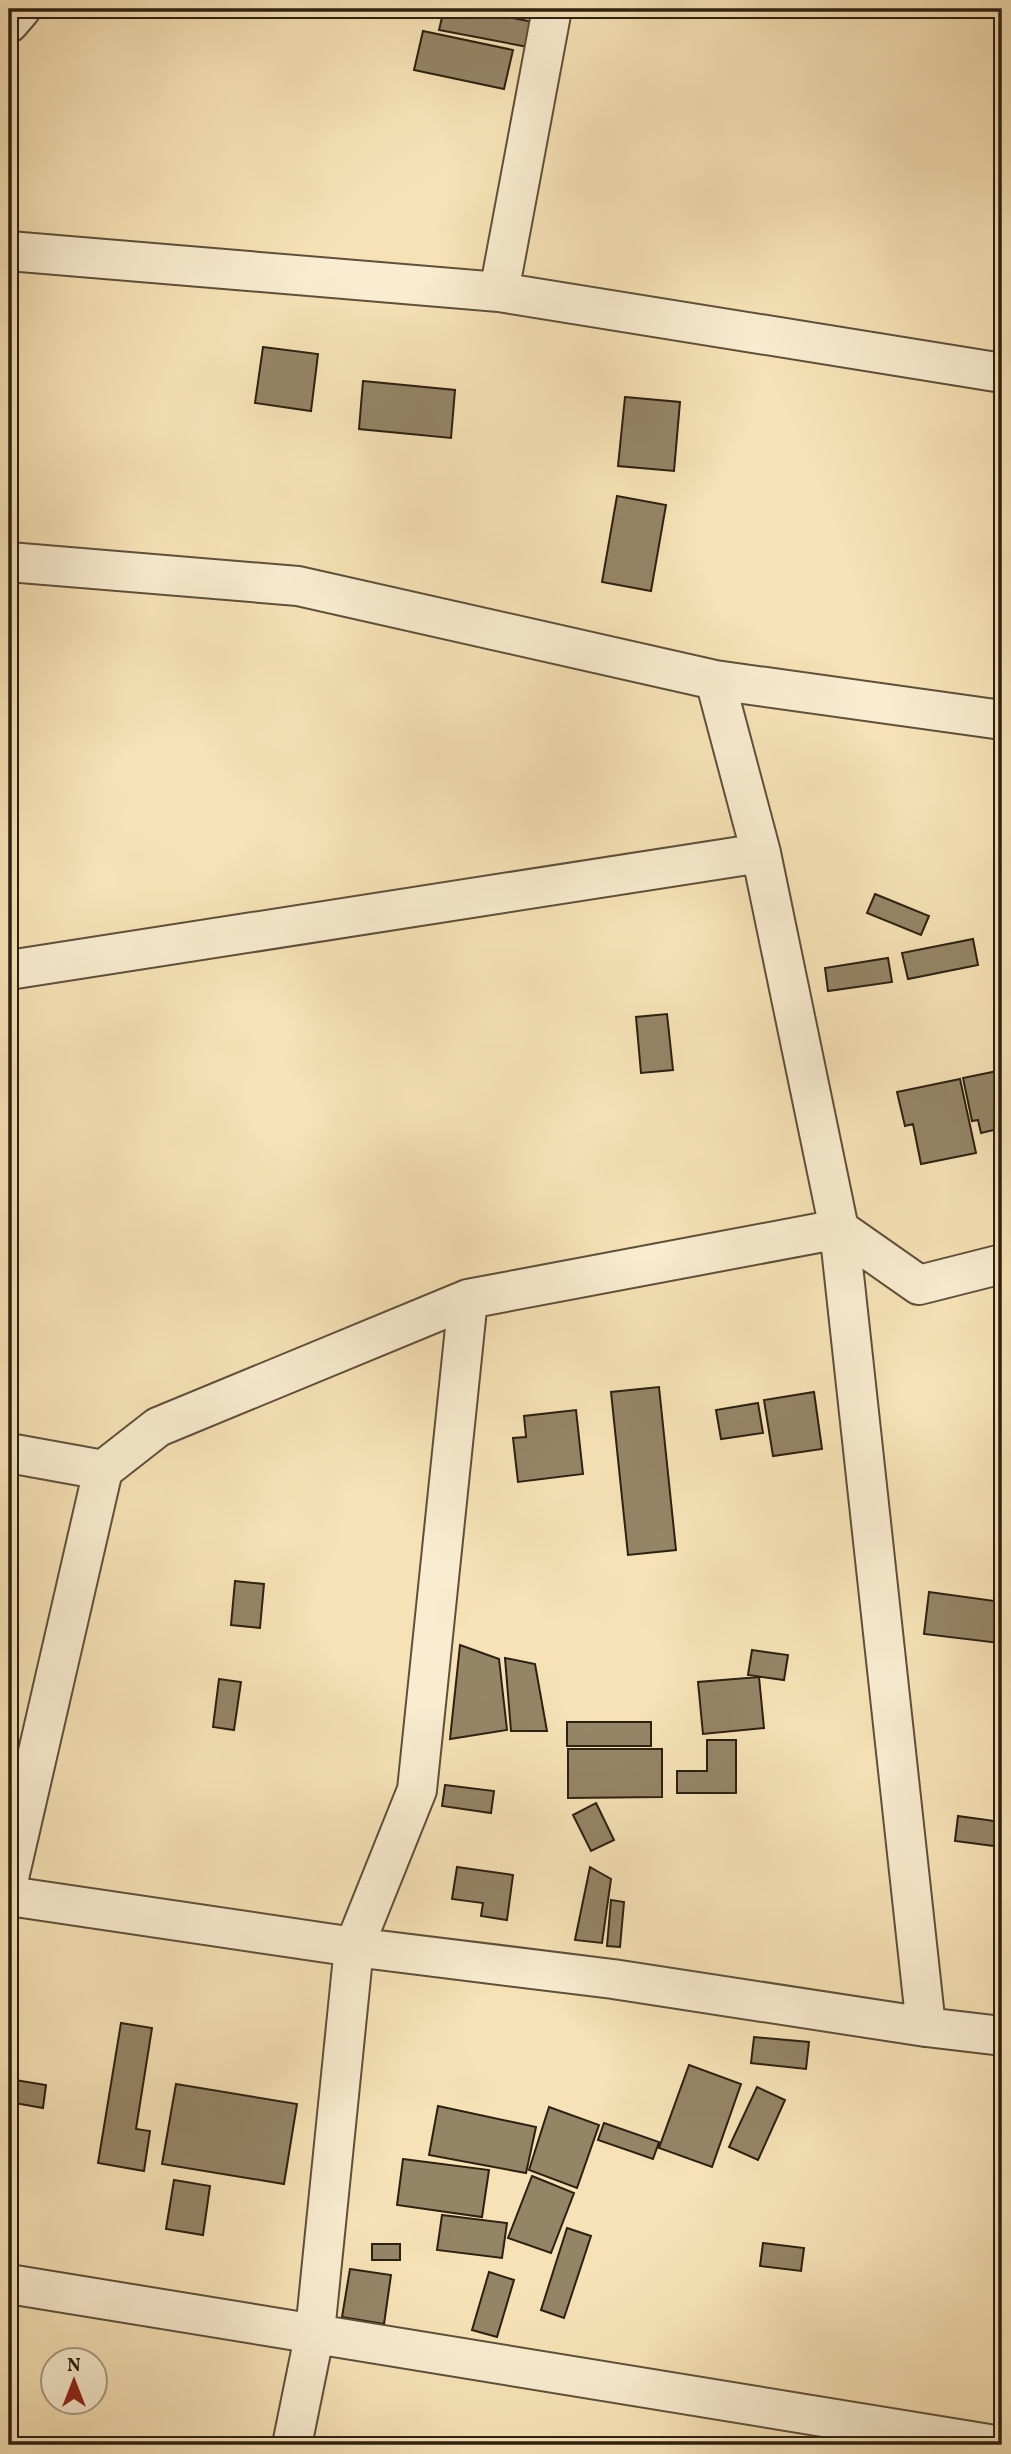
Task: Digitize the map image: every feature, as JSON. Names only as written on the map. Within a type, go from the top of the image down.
[{"type":"street","points":[[9,23],[22,9]]},
{"type":"street","points":[[499,292],[552,9]]},
{"type":"street","points":[[9,251],[499,292],[1002,373]]},
{"type":"street","points":[[9,562],[298,586],[715,680],[1002,720]]},
{"type":"street","points":[[715,680],[761,853],[839,1229],[926,2027]]},
{"type":"street","points":[[9,970],[761,853]]},
{"type":"street","points":[[9,1878],[103,1470],[158,1427],[468,1299],[839,1229],[919,1284],[1002,1264]]},
{"type":"street","points":[[292,2445],[315,2332],[354,1947],[417,1790],[468,1299]]},
{"type":"street","points":[[9,1453],[103,1470]]},
{"type":"street","points":[[9,1896],[354,1947],[613,1979],[926,2027],[1002,2036]]},
{"type":"street","points":[[9,2284],[995,2445]]},
{"type":"building","points":[[444,9],[464,9],[534,22],[528,47],[439,30]]},
{"type":"building","points":[[423,31],[513,50],[504,89],[414,70]]},
{"type":"building","points":[[263,347],[318,354],[311,411],[255,403]]},
{"type":"building","points":[[363,381],[455,390],[451,438],[359,429]]},
{"type":"building","points":[[625,397],[680,402],[674,471],[618,466]]},
{"type":"building","points":[[617,496],[666,505],[651,591],[602,582]]},
{"type":"building","points":[[875,894],[929,916],[921,935],[867,913]]},
{"type":"building","points":[[973,939],[978,965],[908,979],[902,953]]},
{"type":"building","points":[[888,958],[892,982],[828,991],[825,968]]},
{"type":"building","points":[[667,1014],[673,1070],[641,1073],[636,1017]]},
{"type":"building","points":[[1002,1070],[1002,1128],[981,1133],[978,1120],[972,1121],[963,1078]]},
{"type":"building","points":[[960,1079],[976,1153],[921,1164],[913,1124],[905,1126],[897,1092]]},
{"type":"building","points":[[659,1387],[676,1550],[628,1555],[611,1392]]},
{"type":"building","points":[[814,1392],[822,1449],[773,1456],[764,1400]]},
{"type":"building","points":[[758,1403],[763,1433],[721,1439],[716,1410]]},
{"type":"building","points":[[576,1410],[583,1474],[518,1482],[513,1438],[526,1437],[524,1416]]},
{"type":"building","points":[[235,1581],[264,1584],[260,1628],[231,1625]]},
{"type":"building","points":[[929,1592],[1002,1602],[999,1643],[924,1634]]},
{"type":"building","points":[[460,1645],[499,1659],[507,1730],[450,1739]]},
{"type":"building","points":[[752,1650],[788,1655],[784,1680],[748,1675]]},
{"type":"building","points":[[505,1658],[535,1664],[547,1731],[511,1731]]},
{"type":"building","points":[[759,1677],[764,1728],[703,1734],[698,1682]]},
{"type":"building","points":[[219,1679],[241,1682],[234,1730],[213,1727]]},
{"type":"building","points":[[567,1722],[651,1722],[651,1746],[567,1746]]},
{"type":"building","points":[[707,1740],[736,1740],[736,1793],[677,1793],[677,1771],[707,1771]]},
{"type":"building","points":[[568,1749],[662,1749],[662,1797],[568,1798]]},
{"type":"building","points":[[445,1785],[494,1791],[491,1813],[442,1806]]},
{"type":"building","points":[[596,1803],[614,1840],[591,1851],[573,1815]]},
{"type":"building","points":[[958,1816],[1002,1822],[1002,1847],[955,1841]]},
{"type":"building","points":[[457,1867],[513,1875],[507,1920],[481,1916],[483,1903],[452,1899]]},
{"type":"building","points":[[590,1867],[611,1879],[602,1943],[575,1940]]},
{"type":"building","points":[[611,1900],[624,1902],[620,1947],[607,1946]]},
{"type":"building","points":[[121,2023],[152,2028],[136,2129],[150,2131],[144,2171],[98,2163]]},
{"type":"building","points":[[754,2037],[809,2042],[806,2069],[751,2063]]},
{"type":"building","points":[[689,2065],[741,2084],[712,2167],[659,2148]]},
{"type":"building","points":[[9,2079],[46,2085],[43,2108],[9,2102]]},
{"type":"building","points":[[176,2084],[297,2104],[284,2184],[162,2164]]},
{"type":"building","points":[[757,2087],[785,2100],[758,2160],[729,2147]]},
{"type":"building","points":[[438,2106],[536,2127],[526,2173],[429,2155]]},
{"type":"building","points":[[549,2107],[599,2125],[577,2188],[529,2170]]},
{"type":"building","points":[[604,2123],[659,2142],[653,2159],[598,2140]]},
{"type":"building","points":[[403,2159],[489,2170],[482,2217],[397,2205]]},
{"type":"building","points":[[532,2176],[574,2193],[551,2253],[508,2238]]},
{"type":"building","points":[[174,2180],[210,2186],[203,2235],[166,2229]]},
{"type":"building","points":[[442,2215],[507,2223],[502,2258],[437,2250]]},
{"type":"building","points":[[567,2228],[591,2236],[564,2318],[541,2310]]},
{"type":"building","points":[[763,2243],[804,2248],[801,2271],[760,2266]]},
{"type":"building","points":[[372,2244],[400,2244],[400,2260],[372,2260]]},
{"type":"building","points":[[350,2269],[391,2275],[384,2324],[342,2317]]},
{"type":"building","points":[[489,2272],[514,2280],[497,2337],[472,2330]]}]
